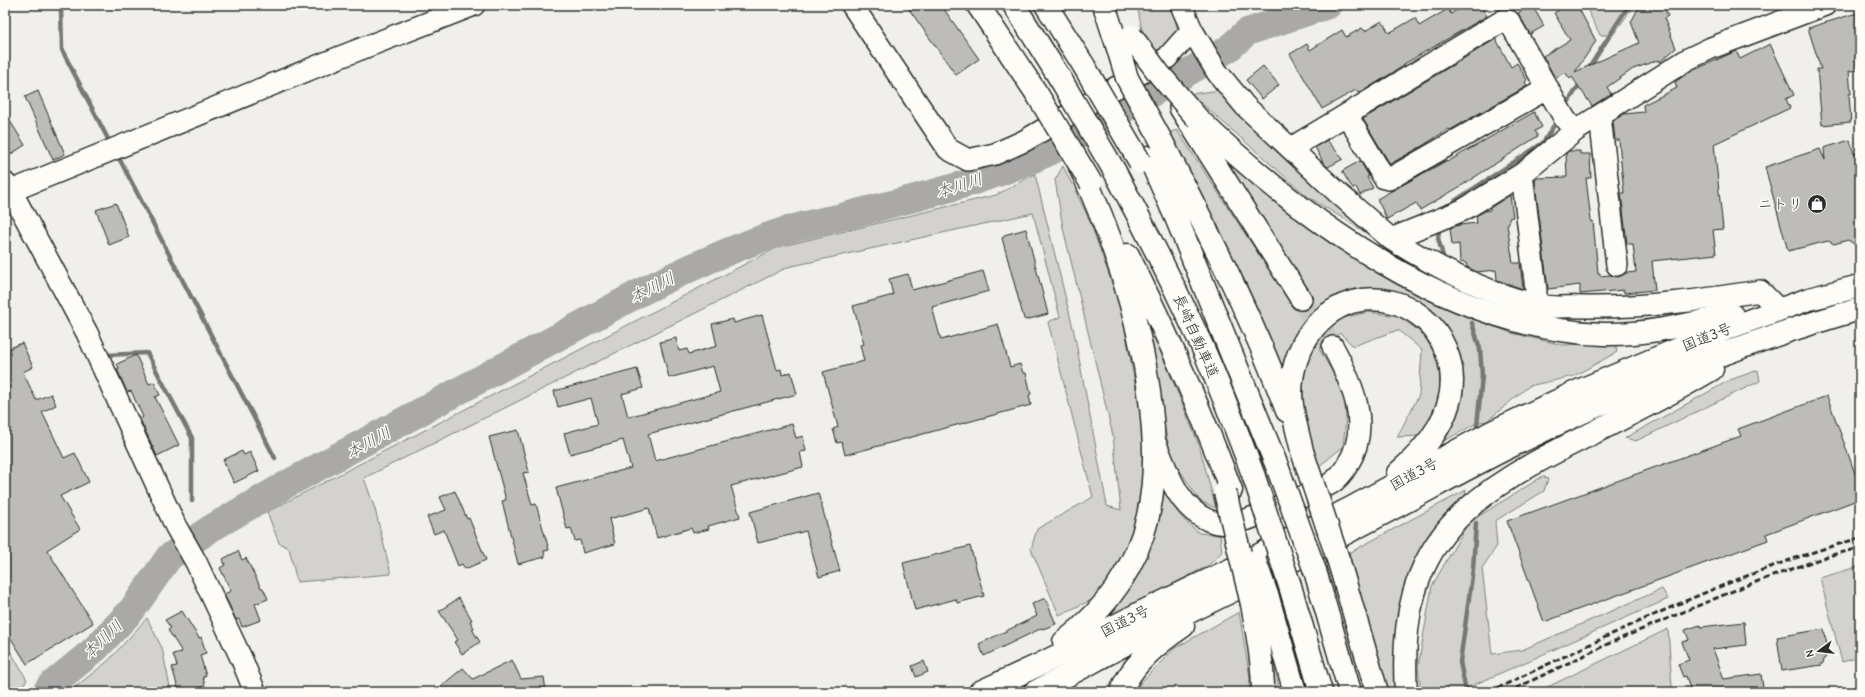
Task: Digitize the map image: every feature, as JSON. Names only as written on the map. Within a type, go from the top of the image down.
[{"type":"highway","points":[[978,5],[1037,94],[1070,148],[1155,310],[1199,408],[1228,491],[1253,597],[1263,678],[1263,692]]},
{"type":"highway","name":"長崎自動車道","points":[[1014,5],[1061,80],[1114,170],[1158,253],[1196,334],[1227,405],[1254,477],[1290,586],[1322,692]]},
{"type":"highway","points":[[1046,5],[1090,64],[1150,154],[1240,300],[1276,382],[1302,452],[1339,562],[1377,692]]},
{"type":"highway","points":[[1062,5],[1090,64]]},
{"type":"highway","points":[[1104,5],[1124,41],[1160,76],[1194,121],[1309,215],[1342,237],[1412,278],[1445,294],[1493,312],[1541,326],[1604,334],[1634,333],[1674,328],[1809,299]]},
{"type":"highway","points":[[1112,5],[1124,41],[1127,78],[1150,154]]},
{"type":"highway","name":"長崎自動車道","points":[[1150,154],[1207,296],[1250,396],[1277,466],[1315,571],[1350,692]]},
{"type":"highway","points":[[988,689],[1052,651],[1091,619],[1120,583],[1140,542],[1148,519],[1153,487],[1155,442],[1146,375],[1132,306],[1112,240],[1089,184]]},
{"type":"highway","name":"国道3号","points":[[988,689],[1351,508],[1485,436],[1576,392],[1719,332],[1809,299],[1860,286]]},
{"type":"highway","points":[[1302,452],[1293,412],[1291,392],[1292,380],[1297,355],[1304,339],[1316,323],[1330,312],[1344,305],[1360,301],[1376,300],[1394,302],[1410,309],[1425,320],[1437,333],[1446,350],[1452,367],[1453,385],[1449,404],[1430,440],[1417,456],[1399,472],[1351,508]]},
{"type":"highway","name":"国道3号","points":[[1035,692],[1152,630],[1253,597],[1481,461],[1587,410],[1672,373],[1739,347],[1817,321],[1860,309]]},
{"type":"highway","points":[[1406,692],[1404,668],[1406,632],[1414,591],[1431,553],[1457,518],[1473,503],[1512,475],[1535,461],[1641,410],[1752,348],[1817,321]]},
{"type":"highway","points":[[1121,692],[1130,675],[1154,648],[1173,633],[1253,597]]},
{"type":"highway","points":[[1253,597],[1295,692]]},
{"type":"street","points":[[255,692],[242,660],[196,562],[176,527],[87,333],[8,187],[474,5]]},
{"type":"street","points":[[852,5],[948,148],[968,160],[995,154],[1024,142],[1167,58],[1195,35]]},
{"type":"street","points":[[1181,5],[1195,35],[1217,72],[1245,106],[1338,193],[1391,239],[1421,257],[1500,295],[1544,306],[1626,307],[1694,301],[1760,291],[1775,306]]},
{"type":"street","points":[[1347,115],[1384,178],[1389,179],[1561,110],[1600,116],[1688,60],[1711,48],[1825,5]]},
{"type":"street","points":[[1291,148],[1504,20],[1509,21],[1561,110]]},
{"type":"street","points":[[1391,239],[1442,219],[1522,174],[1561,110]]},
{"type":"street","points":[[1600,116],[1617,265]]},
{"type":"street","points":[[1194,121],[1301,299]]},
{"type":"street","points":[[1522,174],[1525,187],[1536,290],[1535,304]]},
{"type":"street","points":[[1155,442],[1171,482],[1183,500],[1196,512],[1208,520],[1223,524],[1252,518],[1331,483],[1344,472],[1352,457],[1358,441],[1360,424],[1352,386],[1333,347]]},
{"type":"shaded area","points":[[1137,5],[1172,5],[1178,32],[1158,54],[1142,30]]},
{"type":"shaded area","points":[[1585,5],[1636,5],[1613,35],[1600,35]]},
{"type":"shaded area","points":[[1220,90],[1421,267],[1307,196],[1191,94]]},
{"type":"shaded area","points":[[1177,130],[1294,308],[1312,297],[1210,148],[1331,244],[1438,303],[1511,333],[1563,345],[1615,343],[1617,352],[1574,376],[1529,386],[1487,421],[1479,422],[1440,443],[1459,404],[1461,374],[1398,296],[1349,291],[1319,305],[1293,338],[1282,374],[1168,133]]},
{"type":"shaded area","points":[[1063,166],[1089,219],[1121,308],[1140,411],[1146,479],[1136,523],[1120,561],[1098,597],[1059,615],[1031,549],[1037,529],[1093,497],[1048,322],[1060,317],[1033,213],[788,267],[364,478],[375,509],[391,574],[297,582],[289,548],[279,543],[267,512],[778,247],[996,195],[1035,174],[1074,332],[1107,506],[1121,510],[1113,436],[1063,228],[1055,180]]},
{"type":"shaded area","points":[[1143,308],[1199,445],[1216,508],[1200,501],[1171,457],[1160,407]]},
{"type":"shaded area","points":[[1368,312],[1398,316],[1422,333],[1439,360],[1440,397],[1421,436],[1397,437],[1419,395],[1422,350],[1398,330],[1353,346],[1340,333],[1319,349],[1344,392],[1346,418],[1343,447],[1318,467],[1302,410],[1304,376],[1314,340],[1339,319]]},
{"type":"shaded area","points":[[1758,370],[1760,381],[1636,441],[1625,438],[1730,380]]},
{"type":"shaded area","points":[[1543,476],[1548,479],[1544,491],[1495,521],[1497,546],[1482,568],[1492,654],[1522,650],[1662,589],[1668,599],[1458,692],[1421,692],[1418,667],[1432,586],[1468,523]]},
{"type":"shaded area","points":[[1466,490],[1464,500],[1437,527],[1399,692],[1387,692],[1349,553]]},
{"type":"shaded area","points":[[1166,493],[1182,518],[1199,533],[1220,535],[1222,552],[1209,565],[1116,614],[1110,609],[1161,496]]},
{"type":"shaded area","points":[[1860,566],[1860,657],[1842,662],[1820,578]]},
{"type":"shaded area","points":[[1239,612],[1250,678],[1249,692],[1136,692],[1140,683],[1175,648]]},
{"type":"shaded area","points":[[147,618],[162,648],[171,692],[69,692],[108,661]]},
{"type":"shaded area","points":[[1668,629],[1672,687],[1666,692],[1537,692]]},
{"type":"shaded area","points":[[5,642],[27,680],[18,692],[5,692]]},
{"type":"shaded area","points":[[1273,660],[1280,692],[1274,692]]},
{"type":"building","points":[[906,5],[941,5],[979,59],[956,75]]},
{"type":"building","points":[[1472,5],[1480,5],[1487,16],[1404,64],[1405,65],[1363,91],[1358,93],[1356,90],[1322,109],[1290,54],[1307,44],[1310,50],[1342,30],[1346,37],[1362,28],[1365,31],[1382,21],[1389,33],[1415,18],[1419,26],[1448,9],[1451,14],[1462,6],[1464,9]]},
{"type":"building","points":[[1532,5],[1544,26],[1530,34],[1518,13]]},
{"type":"building","points":[[1567,5],[1577,5],[1596,41],[1575,72],[1639,43],[1631,22],[1638,9],[1648,5],[1663,5],[1668,16],[1664,18],[1676,48],[1660,62],[1659,60],[1633,69],[1607,87],[1611,94],[1592,106],[1572,77],[1570,79],[1565,72],[1555,78],[1543,56],[1570,40],[1554,13]]},
{"type":"building","points":[[1860,12],[1860,70],[1849,71],[1851,122],[1822,125],[1817,69],[1821,69],[1808,28]]},
{"type":"building","points":[[1496,39],[1511,67],[1517,63],[1527,80],[1525,82],[1527,86],[1450,130],[1449,129],[1390,164],[1363,119]]},
{"type":"building","points":[[1770,44],[1794,95],[1786,99],[1790,108],[1714,144],[1723,229],[1713,230],[1716,254],[1652,261],[1655,290],[1624,293],[1624,290],[1580,294],[1580,285],[1548,289],[1535,183],[1536,178],[1567,177],[1566,153],[1569,151],[1580,151],[1580,154],[1590,154],[1591,178],[1586,178],[1591,221],[1593,221],[1598,273],[1600,273],[1600,276],[1610,275],[1618,277],[1626,273],[1636,272],[1633,244],[1627,244],[1621,193],[1624,193],[1619,140],[1615,140],[1613,121],[1624,114],[1644,112],[1643,105],[1677,88],[1675,82],[1688,73],[1736,51],[1740,59]]},
{"type":"building","points":[[1263,66],[1279,85],[1262,99],[1246,80]]},
{"type":"building","points":[[38,91],[65,154],[53,160],[25,97]]},
{"type":"building","points":[[1534,112],[1542,127],[1535,131],[1538,136],[1461,186],[1420,210],[1416,203],[1387,219],[1377,199],[1446,161],[1447,162]]},
{"type":"building","points":[[5,113],[25,145],[5,158]]},
{"type":"building","points":[[1327,140],[1343,159],[1328,167],[1324,164],[1315,147]]},
{"type":"building","name":"ニトリ","points":[[1850,140],[1854,154],[1860,152],[1860,248],[1848,240],[1834,244],[1828,241],[1788,251],[1765,167],[1820,149],[1825,160],[1824,148]]},
{"type":"building","points":[[1360,161],[1369,176],[1367,177],[1373,188],[1360,195],[1356,187],[1353,188],[1349,183],[1342,171]]},
{"type":"building","points":[[1510,195],[1513,217],[1509,218],[1509,224],[1507,224],[1513,263],[1520,263],[1523,289],[1497,280],[1496,270],[1477,272],[1467,267],[1466,263],[1460,262],[1459,244],[1452,245],[1450,228],[1459,225],[1477,223],[1476,216],[1490,210],[1490,208]]},
{"type":"building","points":[[116,203],[129,237],[109,245],[96,210]]},
{"type":"building","points":[[1026,229],[1048,314],[1026,320],[1024,319],[1002,238],[1004,235]]},
{"type":"building","points":[[983,271],[989,291],[932,307],[941,340],[998,324],[1010,367],[1020,364],[1023,373],[1026,373],[1031,394],[1029,395],[1031,405],[845,455],[842,442],[837,443],[833,429],[838,427],[823,372],[864,361],[860,345],[864,344],[853,306],[893,295],[889,279],[908,274],[912,290]]},
{"type":"building","points":[[762,315],[777,370],[781,369],[782,375],[791,372],[797,394],[648,434],[655,461],[792,424],[796,438],[803,436],[806,451],[800,452],[803,467],[731,486],[740,517],[708,526],[709,529],[693,533],[691,528],[657,538],[649,508],[609,519],[615,544],[583,553],[580,540],[575,541],[571,528],[567,529],[556,488],[631,468],[623,440],[570,454],[564,433],[598,424],[591,398],[558,407],[554,391],[637,369],[643,388],[622,394],[628,417],[720,392],[713,366],[669,378],[660,342],[676,338],[679,351],[687,349],[689,354],[717,346],[712,324],[733,319],[734,323]]},
{"type":"building","points":[[22,343],[33,367],[23,372],[36,400],[51,394],[56,405],[42,412],[64,458],[75,453],[89,482],[60,496],[80,529],[47,550],[93,623],[27,664],[5,629],[5,350]]},
{"type":"building","points":[[136,355],[149,384],[154,382],[160,395],[155,397],[179,445],[157,456],[140,419],[143,417],[131,391],[127,392],[117,369],[119,368],[117,364]]},
{"type":"building","points":[[1827,396],[1860,487],[1860,499],[1766,534],[1768,540],[1544,622],[1507,521],[1741,436],[1738,429]]},
{"type":"building","points":[[518,430],[529,472],[523,473],[532,505],[536,504],[549,550],[544,551],[545,557],[518,564],[502,501],[506,500],[489,437]]},
{"type":"building","points":[[242,451],[244,455],[250,452],[259,471],[234,483],[223,460]]},
{"type":"building","points":[[455,491],[467,519],[469,518],[486,560],[465,569],[462,564],[458,566],[444,530],[434,534],[427,517],[446,510],[440,497]]},
{"type":"building","points":[[818,493],[840,571],[819,577],[806,531],[758,543],[750,512]]},
{"type":"building","points":[[970,546],[984,596],[957,603],[956,599],[915,610],[903,563]]},
{"type":"building","points":[[238,551],[242,560],[246,558],[268,599],[255,604],[261,620],[242,627],[239,619],[236,620],[224,594],[231,591],[220,568],[225,565],[223,559]]},
{"type":"building","points":[[459,598],[472,620],[470,621],[474,628],[472,629],[480,642],[462,654],[454,642],[458,640],[439,611]]},
{"type":"building","points":[[1045,598],[1056,624],[1043,629],[1042,628],[984,656],[979,644],[1037,616],[1032,604]]},
{"type":"building","points":[[182,611],[199,638],[201,637],[206,653],[200,655],[206,676],[203,677],[205,686],[196,689],[197,692],[179,692],[172,667],[177,666],[173,654],[182,652],[168,630],[171,628],[165,620]]},
{"type":"building","points":[[1744,622],[1746,645],[1713,649],[1724,679],[1761,674],[1763,688],[1728,692],[1691,692],[1686,676],[1683,677],[1678,664],[1689,660],[1682,642],[1689,640],[1685,630],[1700,625],[1701,627]]},
{"type":"building","points":[[1824,629],[1828,651],[1822,665],[1782,671],[1777,637]]},
{"type":"building","points":[[512,660],[521,679],[544,677],[546,691],[434,692],[463,668],[473,679]]},
{"type":"building","points":[[924,661],[928,672],[916,677],[912,666]]},
{"type":"waterway","name":"本川川","points":[[46,692],[50,686],[95,649],[132,610],[169,557],[210,529],[289,483],[641,292],[710,259],[781,232],[954,187],[981,179],[1034,159],[1059,147],[1228,49],[1247,32],[1328,5]]},
{"type":"waterway","points":[[1589,68],[1629,5]]},
{"type":"waterway","points":[[61,6],[62,50],[108,139]]},
{"type":"waterway","points":[[1565,107],[1581,82]]},
{"type":"waterway","points":[[1451,207],[1455,201],[1543,143],[1558,119]]},
{"type":"waterway","points":[[119,158],[275,458]]},
{"type":"waterway","points":[[1440,225],[1438,238],[1443,256]]},
{"type":"waterway","points":[[1472,323],[1480,349],[1482,376],[1477,426]]},
{"type":"waterway","points":[[107,355],[147,353],[192,438],[192,501]]},
{"type":"waterway","points":[[1466,691],[1460,662],[1473,569],[1476,523]]},
{"type":"tunnel","points":[[1301,299],[1333,347]]},
{"type":"railway","points":[[1489,692],[1672,607],[1764,569],[1860,538]]},
{"type":"railway","points":[[1508,692],[1612,642],[1745,586],[1828,556],[1860,548]]},
{"type":"place","name":"ニトリ","points":[[1817,204]]}]
